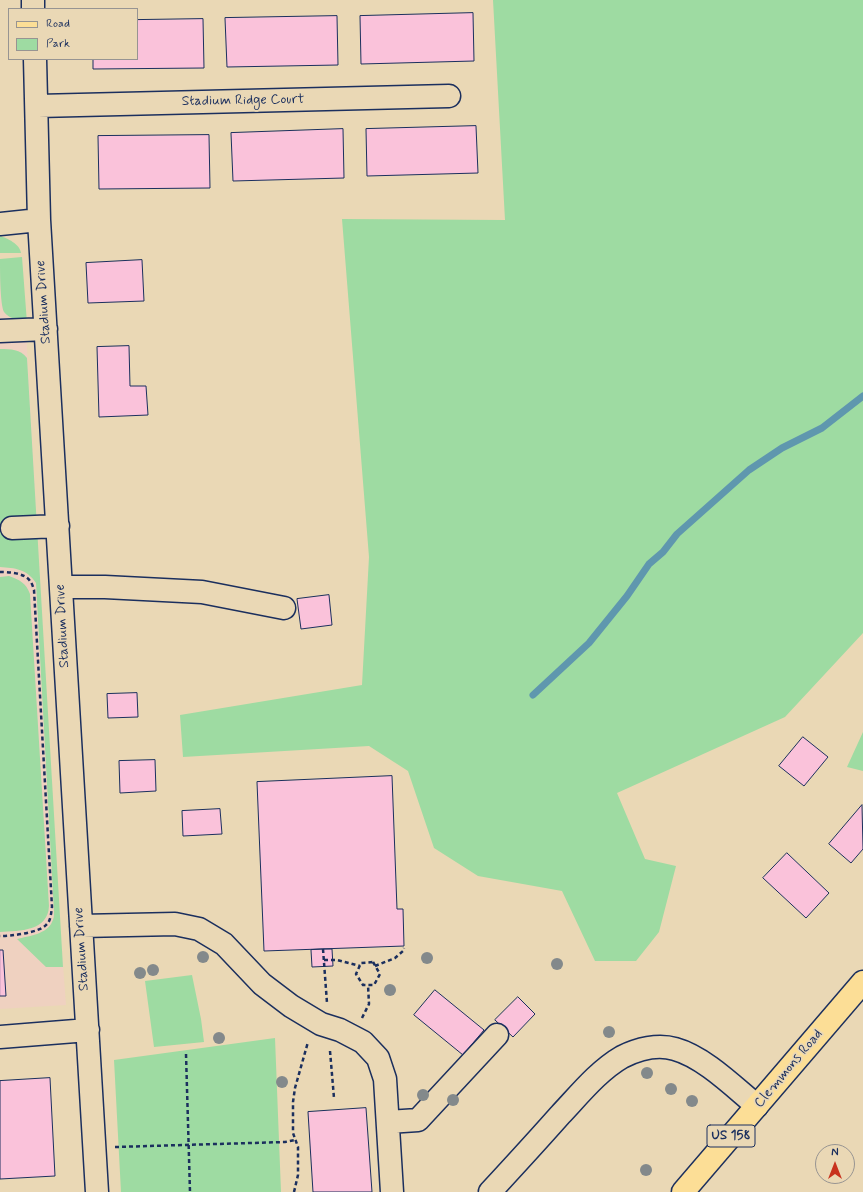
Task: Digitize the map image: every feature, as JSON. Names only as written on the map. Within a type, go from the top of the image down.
[{"type":"main road","name":"Clemmons Road","points":[[683,1192],[863,982]]},
{"type":"street","name":"Stadium Drive","points":[[36,60],[39,220],[97,1192]]},
{"type":"street","name":"Stadium Ridge Court","points":[[38,106],[449,96]]},
{"type":"street","points":[[0,224],[39,220]]},
{"type":"street","points":[[1,329],[46,329]]},
{"type":"street","points":[[12,528],[58,526]]},
{"type":"street","points":[[61,587],[105,587],[202,592],[284,608]]},
{"type":"street","points":[[81,926],[175,924],[199,929],[224,944],[262,984],[291,1006],[321,1024],[340,1030],[363,1042],[378,1058],[385,1079],[392,1192]]},
{"type":"street","points":[[0,1037],[88,1030]]},
{"type":"street","points":[[388,1122],[418,1120],[497,1035]]},
{"type":"street","points":[[490,1192],[591,1082],[622,1057],[637,1051],[653,1048],[665,1048],[682,1051],[703,1063],[758,1106]]},
{"type":"path","points":[[0,572],[21,574],[30,579],[34,590],[52,907],[51,916],[46,925],[36,930],[13,936],[0,936]]},
{"type":"path","points":[[375,966],[399,955],[404,948]]},
{"type":"path","points":[[323,949],[327,1009]]},
{"type":"path","points":[[324,960],[337,960],[360,966]]},
{"type":"path","points":[[373,962],[375,966],[380,974],[374,984],[363,984],[356,974],[361,963],[373,962]]},
{"type":"path","points":[[368,984],[369,1004]]},
{"type":"path","points":[[294,1192],[298,1175],[298,1147],[293,1133],[292,1102],[309,1035]]},
{"type":"path","points":[[330,1046],[334,1098]]},
{"type":"path","points":[[186,1054],[190,1192]]},
{"type":"path","points":[[95,1148],[285,1142],[296,1140]]},
{"type":"shaded area","points":[[22,259],[58,898],[66,1005],[0,1009],[0,260]]},
{"type":"green space","points":[[493,0],[863,0],[863,633],[785,717],[617,793],[645,859],[676,866],[659,932],[636,961],[595,961],[562,891],[478,876],[434,848],[408,771],[369,746],[183,757],[180,715],[362,685],[369,557],[342,219],[505,220]]},
{"type":"green space","points":[[0,236],[16,244],[21,253],[0,253]]},
{"type":"green space","points":[[22,257],[27,323],[12,318],[4,312],[1,294],[0,259]]},
{"type":"green space","points":[[0,349],[12,349],[18,351],[27,358],[63,967],[46,967],[17,939],[42,932],[50,926],[53,921],[54,912],[36,583],[25,572],[0,567]]},
{"type":"green space","points":[[9,576],[22,582],[27,587],[30,594],[49,906],[44,920],[38,925],[24,930],[0,932],[0,577]]},
{"type":"green space","points":[[863,732],[863,771],[847,767]]},
{"type":"green space","points":[[192,975],[204,1042],[154,1047],[145,981]]},
{"type":"green space","points":[[275,1038],[281,1192],[121,1192],[114,1060]]},
{"type":"building","points":[[473,13],[474,61],[361,64],[360,16]]},
{"type":"building","points":[[337,16],[338,65],[227,67],[225,18]]},
{"type":"building","points":[[203,19],[204,68],[93,69],[93,60],[138,60],[138,20]]},
{"type":"building","points":[[476,126],[478,173],[367,176],[366,129]]},
{"type":"building","points":[[343,129],[344,178],[233,181],[231,133]]},
{"type":"building","points":[[209,135],[210,188],[99,189],[98,136]]},
{"type":"building","points":[[142,260],[144,301],[88,303],[86,263]]},
{"type":"building","points":[[129,346],[130,386],[146,386],[148,415],[99,417],[97,347]]},
{"type":"building","points":[[329,595],[332,625],[301,629],[297,599]]},
{"type":"building","points":[[137,693],[138,717],[108,718],[107,694]]},
{"type":"building","points":[[803,737],[828,757],[804,786],[779,766]]},
{"type":"building","points":[[155,760],[156,791],[120,793],[119,761]]},
{"type":"building","points":[[392,776],[397,909],[403,909],[404,946],[264,951],[257,782]]},
{"type":"building","points":[[862,805],[863,849],[851,863],[829,844]]},
{"type":"building","points":[[220,809],[222,834],[183,836],[182,811]]},
{"type":"building","points":[[787,853],[829,893],[806,918],[763,878]]},
{"type":"building","points":[[332,949],[333,966],[312,967],[311,950]]},
{"type":"building","points":[[0,950],[3,950],[6,996],[0,996]]},
{"type":"building","points":[[435,990],[484,1030],[463,1055],[414,1015]]},
{"type":"building","points":[[518,997],[535,1014],[513,1037],[495,1020]]},
{"type":"building","points":[[50,1078],[55,1176],[0,1179],[0,1081]]},
{"type":"building","points":[[366,1108],[372,1192],[313,1192],[308,1112]]},
{"type":"waterway","points":[[533,695],[589,643],[627,596],[649,564],[663,552],[677,534],[749,470],[782,448],[822,428],[863,396]]}]
